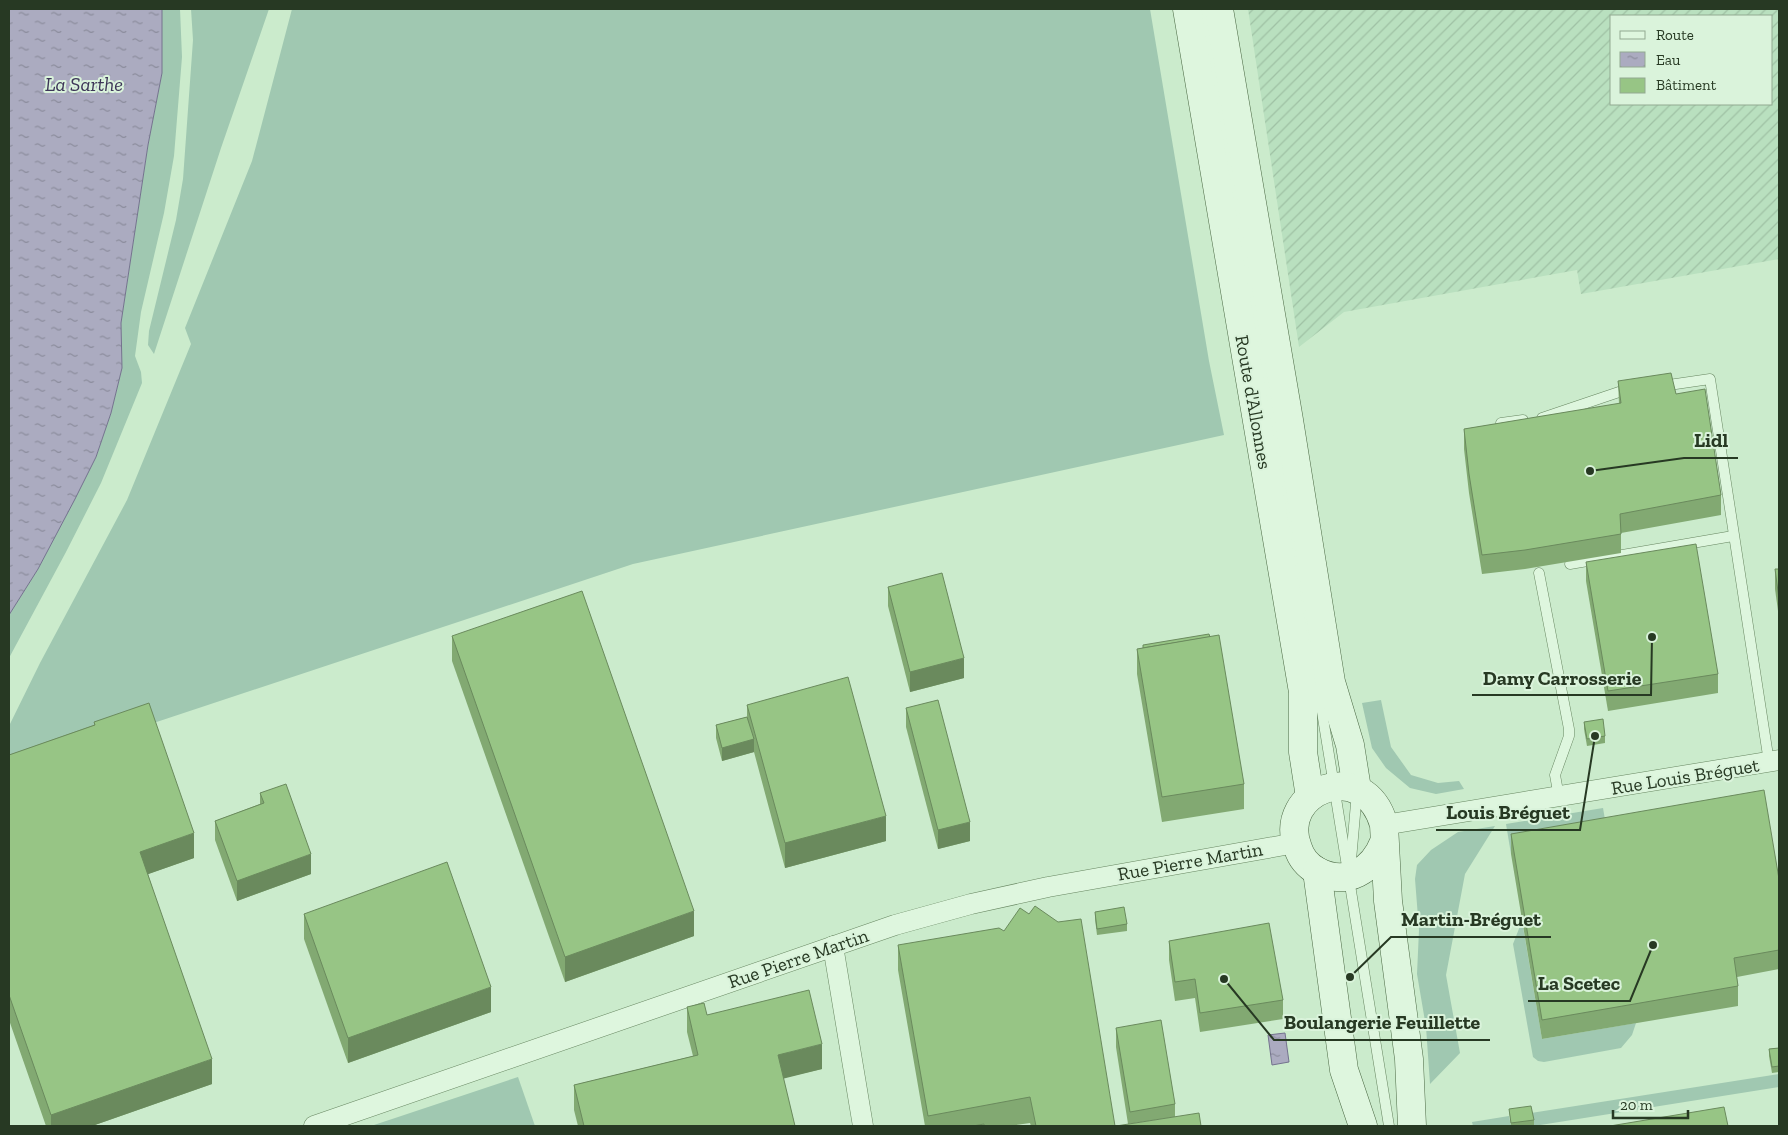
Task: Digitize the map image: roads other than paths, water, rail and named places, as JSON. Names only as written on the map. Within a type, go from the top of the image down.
[{"type":"main road","name":"Route d'Allonnes","points":[[1186,9],[1303,692],[1303,752],[1310,797]]},
{"type":"main road","name":"Route d'Allonnes","points":[[1219,9],[1289,420],[1331,682],[1350,745],[1346,788]]},
{"type":"main road","points":[[1384,833],[1379,854],[1372,864],[1350,876],[1332,876],[1318,872],[1307,864],[1300,854],[1294,830],[1296,818],[1301,807],[1310,797],[1321,790],[1346,788],[1367,795],[1381,814],[1384,833],[1388,902],[1408,1059],[1412,1126]]},
{"type":"main road","points":[[1318,872],[1344,1070],[1363,1126]]},
{"type":"street","name":"Rue Louis Bréguet","points":[[1384,833],[1559,797],[1774,761]]},
{"type":"street","name":"Rue Pierre Martin","points":[[314,1126],[895,925],[971,904],[1048,887],[1296,843]]},
{"type":"street","points":[[833,946],[863,1126]]},
{"type":"lane","points":[[1204,9],[1346,788],[1350,876],[1389,1126]]},
{"type":"lane","points":[[1501,423],[1545,417],[1619,392],[1710,379],[1733,536],[1774,761]]},
{"type":"lane","points":[[1570,564],[1733,536]]},
{"type":"lane","points":[[1539,573],[1569,729],[1569,736],[1555,775],[1559,797]]},
{"type":"lane","points":[[1346,788],[1350,876]]},
{"type":"water","name":"La Sarthe","points":[[9,9],[162,9],[162,73],[148,145],[121,323],[122,368],[111,413],[96,457],[75,499],[38,569],[9,615]]},
{"type":"water","points":[[1285,1033],[1289,1062],[1272,1065],[1268,1035]]},
{"type":"place","name":"Lidl","points":[[1590,471]]},
{"type":"place","name":"Damy Carrosserie","points":[[1652,637]]},
{"type":"place","name":"Louis Bréguet","points":[[1595,736]]},
{"type":"place","name":"La Scetec","points":[[1653,945]]},
{"type":"place","name":"Martin-Bréguet","points":[[1350,977]]},
{"type":"place","name":"Boulangerie Feuillette","points":[[1224,979]]}]
